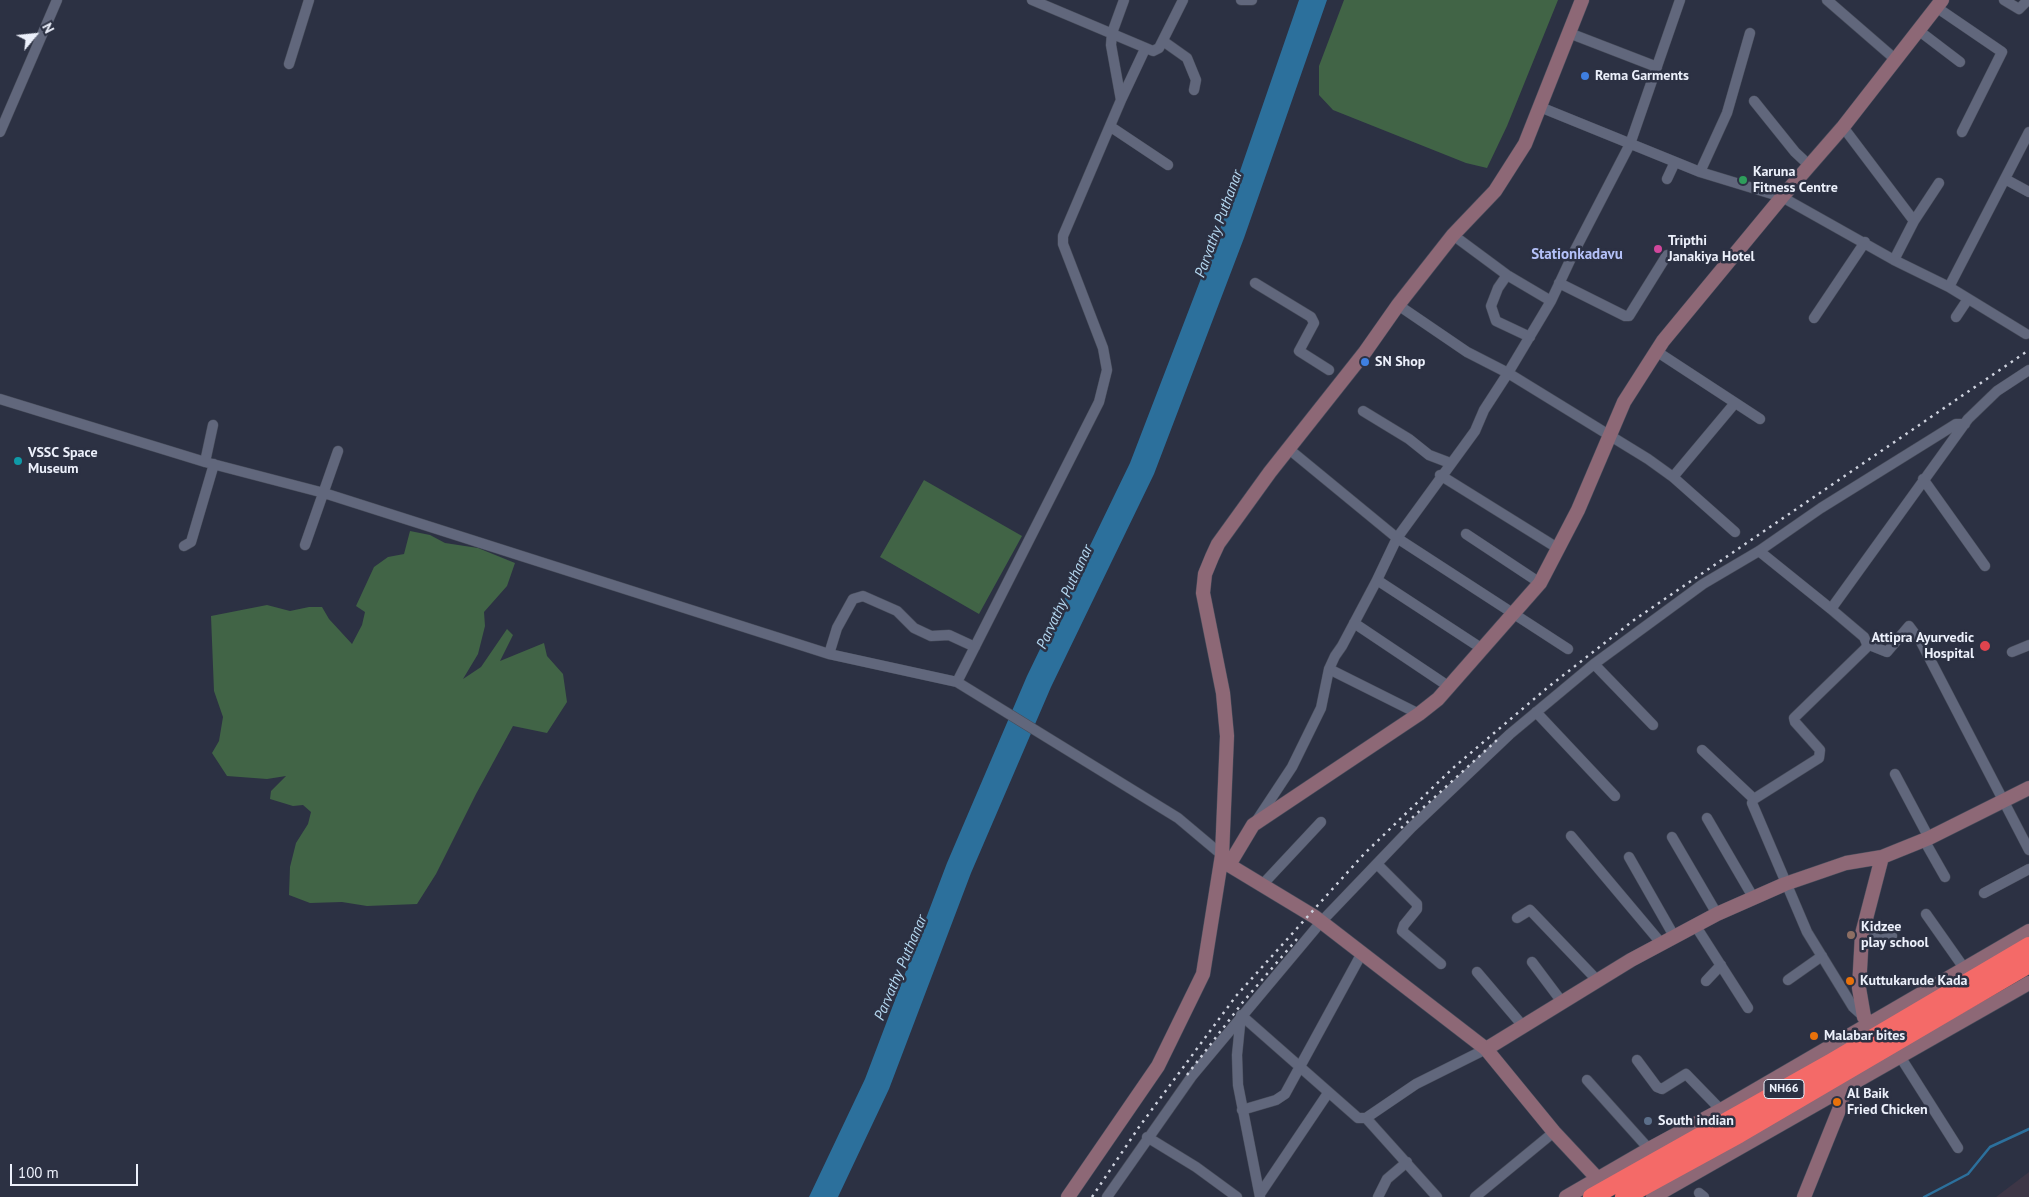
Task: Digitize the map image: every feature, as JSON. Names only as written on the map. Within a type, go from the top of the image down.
[{"type":"highway","name":"NH66","points":[[1624,1197],[1836,1068],[1874,1031],[2029,946]]},
{"type":"highway","name":"NH66","points":[[1874,1031],[2029,964]]},
{"type":"highway","name":"NH66","points":[[1592,1197],[1836,1068]]},
{"type":"main road","points":[[1068,1197],[1158,1066],[1203,974],[1225,860],[1227,736],[1223,692],[1203,593],[1205,574],[1218,544],[1270,472],[1290,450],[1398,305],[1453,235],[1495,191],[1525,144],[1582,0]]},
{"type":"main road","points":[[1225,860],[1254,825],[1419,714],[1438,699],[1512,612],[1540,583],[1578,510],[1624,402],[1656,351],[1782,198],[1844,127],[1895,58],[1939,4]]},
{"type":"main road","points":[[1486,1049],[1597,980],[1661,943],[1717,914],[1785,884],[1846,863],[1882,857],[1926,839],[2029,788]]},
{"type":"main road","points":[[1874,1031],[1859,988],[1862,934],[1882,857]]},
{"type":"main road","points":[[1225,860],[1321,922],[1486,1049],[1554,1132],[1598,1179]]},
{"type":"main road","points":[[1653,1197],[1836,1068],[1874,1031],[1964,968],[2029,931]]},
{"type":"main road","points":[[1566,1197],[1648,1149],[1721,1110],[1836,1068],[1901,1058],[2029,983]]},
{"type":"main road","points":[[1804,1197],[1836,1068]]},
{"type":"street","points":[[0,132],[58,0]]},
{"type":"street","points":[[290,64],[309,0]]},
{"type":"street","points":[[1032,0],[1112,33],[1145,49],[1156,50],[1163,41],[1183,0]]},
{"type":"street","points":[[1121,100],[1111,45],[1112,33],[1124,0]]},
{"type":"street","points":[[1241,0],[1252,0]]},
{"type":"street","points":[[1254,825],[1292,767],[1321,708],[1329,669],[1377,580],[1397,538],[1440,475],[1475,431],[1484,410],[1551,301],[1630,144],[1680,0]]},
{"type":"street","points":[[1828,0],[1895,58]]},
{"type":"street","points":[[2004,0],[2018,9],[2028,0]]},
{"type":"street","points":[[1939,4],[2002,52],[1962,132]]},
{"type":"street","points":[[1918,30],[1960,62]]},
{"type":"street","points":[[1569,33],[1657,67]]},
{"type":"street","points":[[1700,172],[1727,113],[1750,33]]},
{"type":"street","points":[[1163,41],[1188,58],[1196,80],[1194,90]]},
{"type":"street","points":[[957,682],[1099,402],[1107,370],[1103,348],[1063,244],[1063,236],[1145,49]]},
{"type":"street","points":[[1754,101],[1794,152],[1810,166]]},
{"type":"street","points":[[1540,107],[1700,172],[1782,198],[1865,242],[1894,260],[1949,287],[2026,334]]},
{"type":"street","points":[[1111,127],[1168,165]]},
{"type":"street","points":[[1844,127],[1914,221]]},
{"type":"street","points":[[1949,287],[2029,132]]},
{"type":"street","points":[[1667,180],[1675,162]]},
{"type":"street","points":[[2005,179],[2029,192]]},
{"type":"street","points":[[1894,260],[1914,221],[1939,183]]},
{"type":"street","points":[[1453,235],[1507,275],[1551,301]]},
{"type":"street","points":[[1814,318],[1865,242]]},
{"type":"street","points":[[1559,283],[1624,316],[1629,316],[1667,254]]},
{"type":"street","points":[[1507,275],[1498,288],[1491,306],[1496,321],[1530,337]]},
{"type":"street","points":[[1255,283],[1311,318],[1314,323],[1299,351],[1329,370]]},
{"type":"street","points":[[1956,317],[1968,299]]},
{"type":"street","points":[[1398,305],[1467,352],[1508,373],[1610,434],[1673,477],[1735,532]]},
{"type":"street","points":[[1656,351],[1760,419]]},
{"type":"street","points":[[1831,609],[1923,479],[1965,424],[1998,391],[2029,370]]},
{"type":"street","points":[[0,400],[209,463],[324,493],[830,654],[957,682],[1178,818],[1225,860]]},
{"type":"street","points":[[1673,477],[1736,403]]},
{"type":"street","points":[[1363,411],[1409,439],[1429,456],[1450,462]]},
{"type":"street","points":[[1108,1197],[1147,1137],[1241,1015],[1321,922],[1412,826],[1536,712],[1594,664],[1703,584],[1759,551],[1821,508],[1956,424],[1965,424]]},
{"type":"street","points":[[184,546],[191,542],[209,463],[213,425]]},
{"type":"street","points":[[1290,450],[1397,538],[1568,649]]},
{"type":"street","points":[[305,546],[338,451]]},
{"type":"street","points":[[1440,475],[1558,549]]},
{"type":"street","points":[[1923,479],[1985,566]]},
{"type":"street","points":[[1466,534],[1540,583]]},
{"type":"street","points":[[1759,551],[1864,637],[1868,644],[1888,652],[1909,626],[1922,642],[2002,801],[2029,850]]},
{"type":"street","points":[[1377,580],[1481,648]]},
{"type":"street","points":[[830,654],[837,628],[853,599],[863,596],[897,611],[914,628],[931,636],[949,635],[975,647]]},
{"type":"street","points":[[1354,623],[1448,686]]},
{"type":"street","points":[[1868,644],[1794,718],[1820,750],[1819,758],[1754,799],[1752,806],[1807,932],[1853,1007],[1901,1058],[1958,1148]]},
{"type":"street","points":[[2012,652],[2029,645]]},
{"type":"street","points":[[1594,664],[1653,725]]},
{"type":"street","points":[[1329,669],[1419,714]]},
{"type":"street","points":[[1536,712],[1615,796]]},
{"type":"street","points":[[1702,750],[1754,799]]},
{"type":"street","points":[[1895,774],[1945,877]]},
{"type":"street","points":[[1706,818],[1753,898]]},
{"type":"street","points":[[1263,884],[1321,822]]},
{"type":"street","points":[[1572,836],[1661,943]]},
{"type":"street","points":[[1672,837],[1717,914]]},
{"type":"street","points":[[1629,857],[1674,936]]},
{"type":"street","points":[[1377,864],[1417,904],[1417,909],[1404,925],[1402,931],[1441,964]]},
{"type":"street","points":[[1984,893],[2029,869]]},
{"type":"street","points":[[1517,918],[1530,910],[1597,980]]},
{"type":"street","points":[[1926,914],[1964,968]]},
{"type":"street","points":[[1695,925],[1748,1008]]},
{"type":"street","points":[[1862,934],[1881,940],[1892,936]]},
{"type":"street","points":[[1242,1110],[1281,1097],[1300,1068],[1362,953]]},
{"type":"street","points":[[1788,980],[1822,956]]},
{"type":"street","points":[[1532,962],[1562,1002]]},
{"type":"street","points":[[1706,981],[1721,965]]},
{"type":"street","points":[[1477,972],[1524,1026]]},
{"type":"street","points":[[1241,1015],[1354,1117],[1366,1118],[1416,1084],[1486,1049]]},
{"type":"street","points":[[1241,1015],[1237,1055],[1238,1086],[1260,1196]]},
{"type":"street","points":[[1637,1060],[1657,1087],[1662,1089],[1686,1074],[1721,1110]]},
{"type":"street","points":[[1587,1080],[1648,1149]]},
{"type":"street","points":[[1260,1196],[1328,1093]]},
{"type":"street","points":[[1366,1118],[1437,1197]]},
{"type":"street","points":[[1476,1197],[1554,1132]]},
{"type":"street","points":[[1147,1137],[1196,1167],[1237,1197]]},
{"type":"street","points":[[1378,1197],[1387,1179],[1407,1162]]},
{"type":"shaded area","points":[[2029,1172],[2029,1197],[1996,1197]]},
{"type":"green space","points":[[1344,0],[1558,0],[1507,126],[1487,168],[1466,163],[1333,110],[1319,95],[1319,66]]},
{"type":"green space","points":[[924,480],[1022,536],[979,614],[880,557]]},
{"type":"green space","points":[[410,531],[430,535],[445,543],[478,548],[515,563],[507,586],[484,612],[485,626],[478,654],[463,679],[481,667],[507,629],[513,635],[500,661],[544,643],[547,656],[563,674],[567,702],[547,733],[513,726],[436,874],[417,904],[367,906],[342,902],[310,903],[289,895],[290,867],[296,843],[308,824],[311,812],[303,805],[293,806],[270,799],[271,791],[286,776],[267,779],[227,776],[212,753],[219,741],[223,717],[214,691],[211,616],[267,605],[290,611],[309,607],[322,607],[329,619],[352,644],[362,625],[365,612],[356,606],[374,567],[388,557],[404,554]]},
{"type":"water","points":[[1299,0],[1327,0],[1244,238],[1154,474],[1051,687],[971,873],[889,1089],[838,1197],[809,1197],[865,1079],[947,863],[1027,676],[1130,463],[1220,229]]},
{"type":"waterway","points":[[1924,1197],[1968,1174],[1990,1147],[2029,1129]]},
{"type":"railway","points":[[1092,1197],[1139,1127],[1236,996],[1364,854],[1453,768],[1547,688],[1634,620],[2029,350]]},
{"type":"railway","points":[[1401,828],[1497,740]]},
{"type":"railway","points":[[1187,1075],[1243,1002],[1297,939]]},
{"type":"place","name":"Rema Garments","points":[[1585,76]]},
{"type":"place","name":"Karuna Fitness Centre","points":[[1743,180]]},
{"type":"place","name":"Tripthi Janakiya Hotel","points":[[1658,249]]},
{"type":"place","name":"SN Shop","points":[[1365,362]]},
{"type":"place","name":"VSSC Space Museum","points":[[18,461]]},
{"type":"place","name":"Attipra Ayurvedic Hospital","points":[[1985,646]]},
{"type":"place","name":"Kidzee play school","points":[[1851,935]]},
{"type":"place","name":"Kuttukarude Kada","points":[[1850,981]]},
{"type":"place","name":"Malabar bites","points":[[1814,1036]]},
{"type":"place","name":"Al Baik Fried Chicken","points":[[1837,1102]]},
{"type":"place","name":"South indian","points":[[1648,1121]]},
{"type":"district","name":"Stationkadavu","points":[[1577,255]]},
{"type":"water label","name":"Parvathy Puthanar","points":[[1219,224]]},
{"type":"water label","name":"Parvathy Puthanar","points":[[1065,597]]},
{"type":"water label","name":"Parvathy Puthanar","points":[[901,968]]}]
